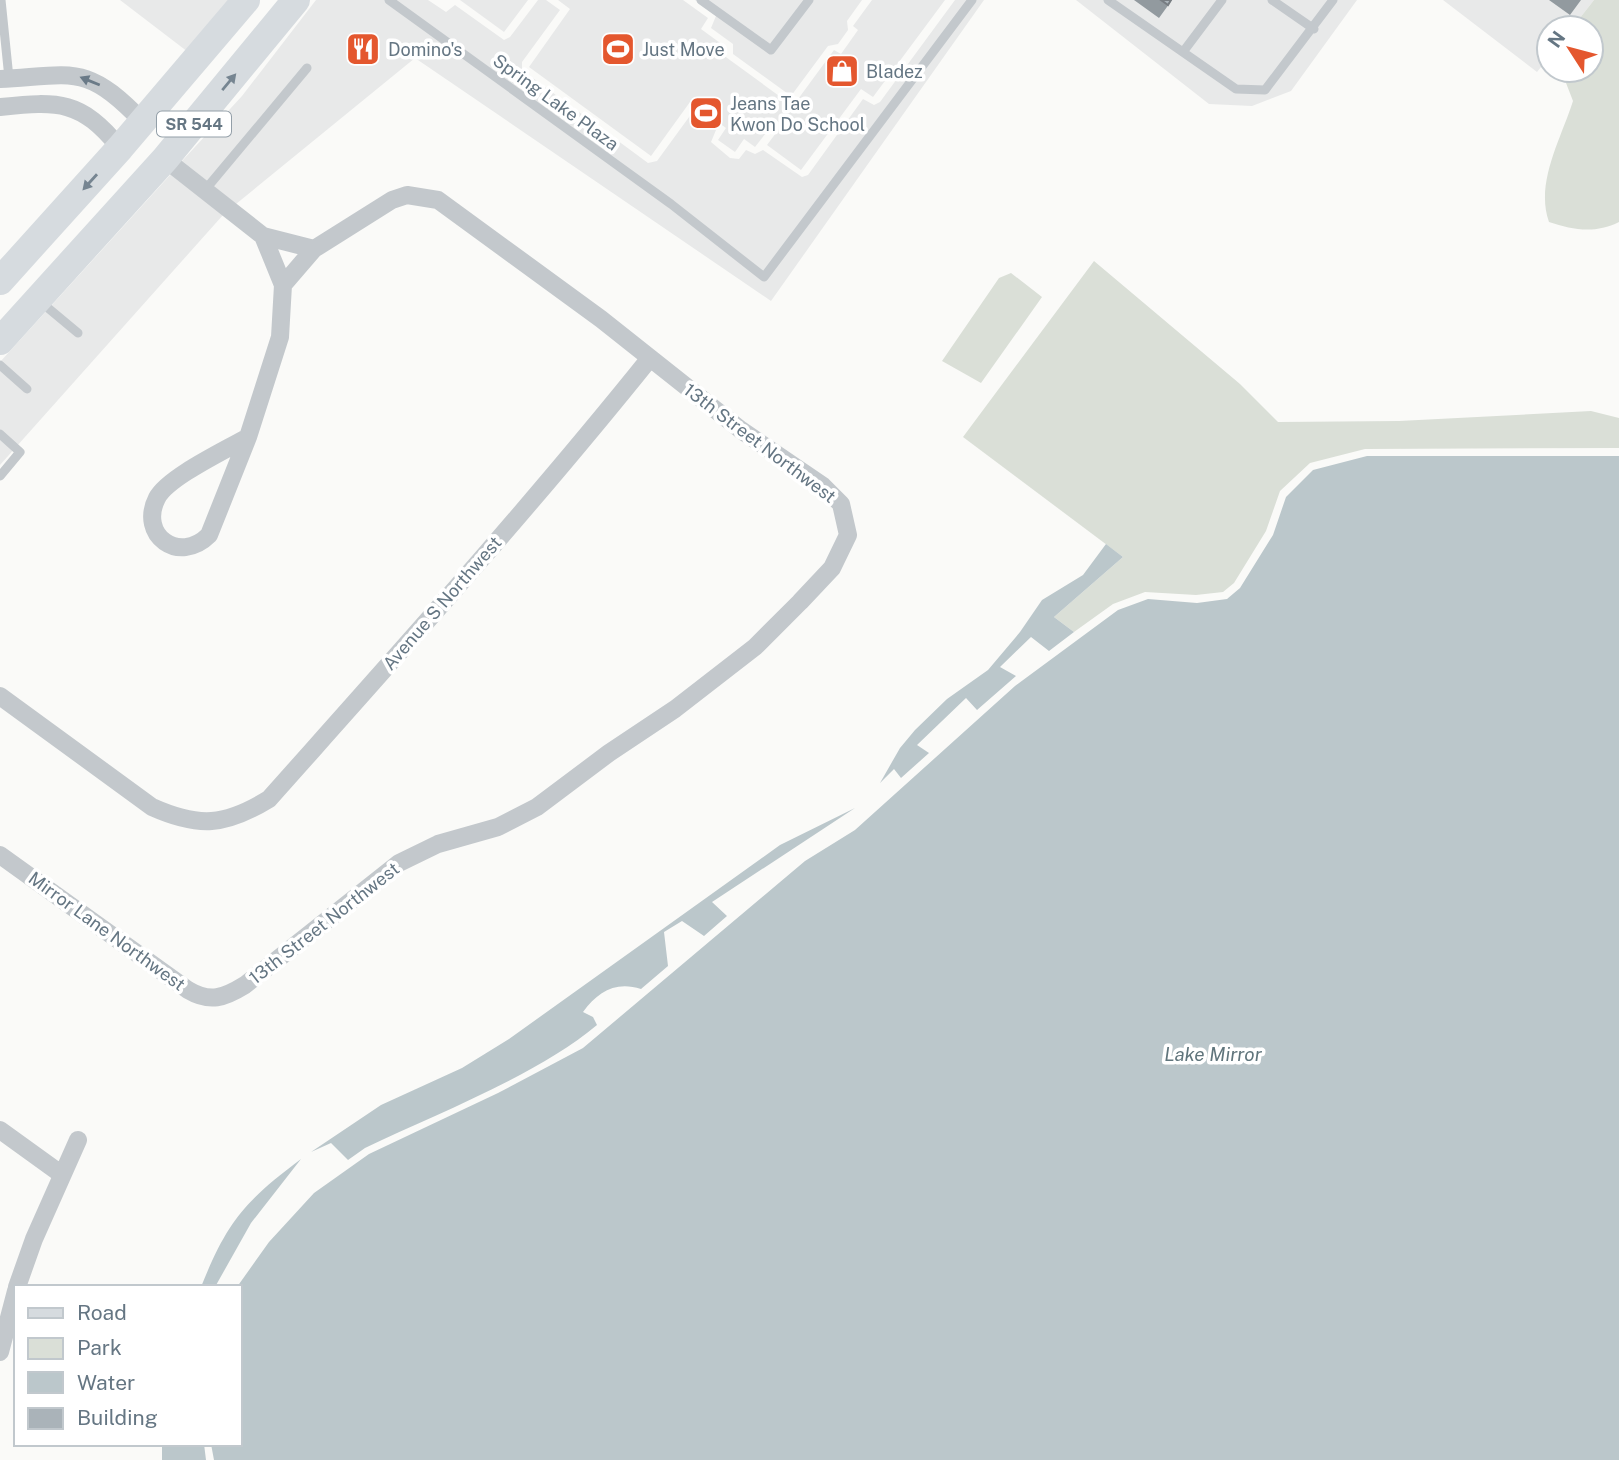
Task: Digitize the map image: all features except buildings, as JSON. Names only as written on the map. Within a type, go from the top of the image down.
[{"type":"main road","name":"SR 544","points":[[0,281],[143,122],[246,0]]},
{"type":"main road","name":"SR 544","points":[[0,341],[165,159],[296,0]]},
{"type":"main road","points":[[165,159],[161,140],[183,75]]},
{"type":"main road","points":[[88,244],[138,161],[143,122]]},
{"type":"street","points":[[4,78],[66,73],[87,79],[118,96],[143,122]]},
{"type":"street","points":[[0,107],[35,104],[79,109],[105,129],[120,148]]},
{"type":"street","points":[[165,159],[263,236],[314,249]]},
{"type":"street","name":"13th Street Northwest","points":[[217,999],[244,985],[399,863],[438,844],[498,827],[537,807],[741,658],[800,602],[839,557],[848,530],[841,504],[831,493],[741,429],[438,200],[407,195],[392,200],[314,249],[283,285]]},
{"type":"street","points":[[248,438],[181,475],[157,498],[153,522],[156,534],[167,544],[190,548],[199,546],[209,535],[248,438],[280,337],[283,285],[263,236]]},
{"type":"street","name":"Avenue S Northwest","points":[[0,696],[152,807],[188,820],[215,822],[245,813],[269,799],[529,504],[650,358]]},
{"type":"street","name":"Mirror Lane Northwest","points":[[0,855],[188,990],[201,997],[217,999]]},
{"type":"street","points":[[0,1130],[61,1174]]},
{"type":"street","points":[[18,1285],[61,1174],[78,1140]]},
{"type":"street","points":[[0,1352],[14,1297]]},
{"type":"lane","points":[[1,0],[4,78]]},
{"type":"lane","name":"Spring Lake Plaza","points":[[389,0],[671,204],[764,277],[972,0]]},
{"type":"lane","points":[[701,0],[771,50],[809,0]]},
{"type":"lane","points":[[1108,0],[1236,89],[1265,90],[1334,0]]},
{"type":"lane","points":[[1183,52],[1222,0]]},
{"type":"lane","points":[[1272,0],[1314,29]]},
{"type":"lane","points":[[205,190],[307,68]]},
{"type":"lane","points":[[37,299],[78,333]]},
{"type":"lane","points":[[0,365],[27,389]]},
{"type":"lane","points":[[0,434],[20,452],[0,476]]},
{"type":"shaded area","points":[[120,0],[229,0],[188,52]]},
{"type":"shaded area","points":[[316,0],[428,0],[446,12],[455,5],[504,40],[510,37],[538,0],[546,0],[560,10],[522,62],[522,70],[648,163],[657,161],[692,113],[716,130],[711,142],[730,158],[739,159],[746,150],[755,154],[763,150],[802,177],[808,175],[863,99],[874,105],[880,102],[955,0],[984,0],[771,301],[415,58],[236,204],[182,161],[242,96]]},
{"type":"shaded area","points":[[460,0],[528,0],[504,32]]},
{"type":"shaded area","points":[[558,0],[683,0],[708,18],[701,29],[727,48],[723,55],[793,106],[834,50],[841,54],[858,30],[853,26],[872,0],[945,0],[873,97],[861,89],[801,170],[767,145],[782,125],[776,120],[755,147],[744,139],[735,152],[718,140],[726,128],[690,102],[651,156],[529,67],[570,9]]},
{"type":"shaded area","points":[[695,0],[862,0],[847,21],[848,30],[838,44],[828,46],[791,96],[733,54],[733,44],[711,28],[716,16]]},
{"type":"shaded area","points":[[1076,0],[1357,0],[1291,91],[1252,106],[1209,104]]},
{"type":"shaded area","points":[[1443,0],[1594,0],[1583,14],[1535,14],[1535,70]]},
{"type":"shaded area","points":[[171,174],[223,215],[0,465],[0,362]]},
{"type":"green space","points":[[1594,0],[1619,0],[1619,222],[1584,230],[1549,222],[1545,192],[1551,161],[1573,101],[1566,84],[1605,84],[1605,14],[1583,14]]},
{"type":"green space","points":[[1094,261],[1240,384],[1278,422],[1399,421],[1591,411],[1619,418],[1619,448],[1365,449],[1310,463],[1280,491],[1266,531],[1234,583],[1223,592],[1196,595],[1145,592],[1113,604],[1074,632],[1054,617],[1123,557],[963,437]]},
{"type":"green space","points":[[1011,273],[1042,297],[981,383],[942,361],[999,278]]},
{"type":"water","name":"Lake Mirror","points":[[1367,456],[1619,456],[1619,1460],[214,1460],[211,1446],[242,1446],[242,1285],[238,1285],[269,1242],[314,1193],[369,1154],[498,1093],[583,1048],[805,861],[855,830],[1015,686],[1118,610],[1148,599],[1197,603],[1227,599],[1240,588],[1273,535],[1286,497],[1313,470]]},
{"type":"water","points":[[1106,544],[1123,557],[1054,617],[1074,632],[1049,651],[1031,637],[1000,667],[1016,676],[977,710],[966,698],[917,745],[929,753],[901,778],[894,769],[880,783],[900,748],[915,730],[947,699],[988,670],[1020,632],[1042,600],[1083,575]]},
{"type":"water","points":[[855,808],[712,902],[727,916],[704,936],[682,921],[664,932],[668,966],[641,989],[615,987],[601,994],[583,1012],[593,1017],[597,1025],[546,1061],[365,1148],[348,1160],[331,1143],[311,1152],[381,1105],[462,1068],[509,1039],[780,845]]},
{"type":"water","points":[[301,1159],[251,1223],[216,1285],[202,1285],[229,1229],[265,1188]]},
{"type":"water","points":[[162,1446],[204,1446],[206,1460],[162,1460]]},
{"type":"place","name":"Domino's","points":[[363,49]]},
{"type":"place","name":"Just Move","points":[[618,49]]},
{"type":"place","name":"Bladez","points":[[842,71]]},
{"type":"place","name":"Jeans Tae Kwon Do School","points":[[706,113]]}]
